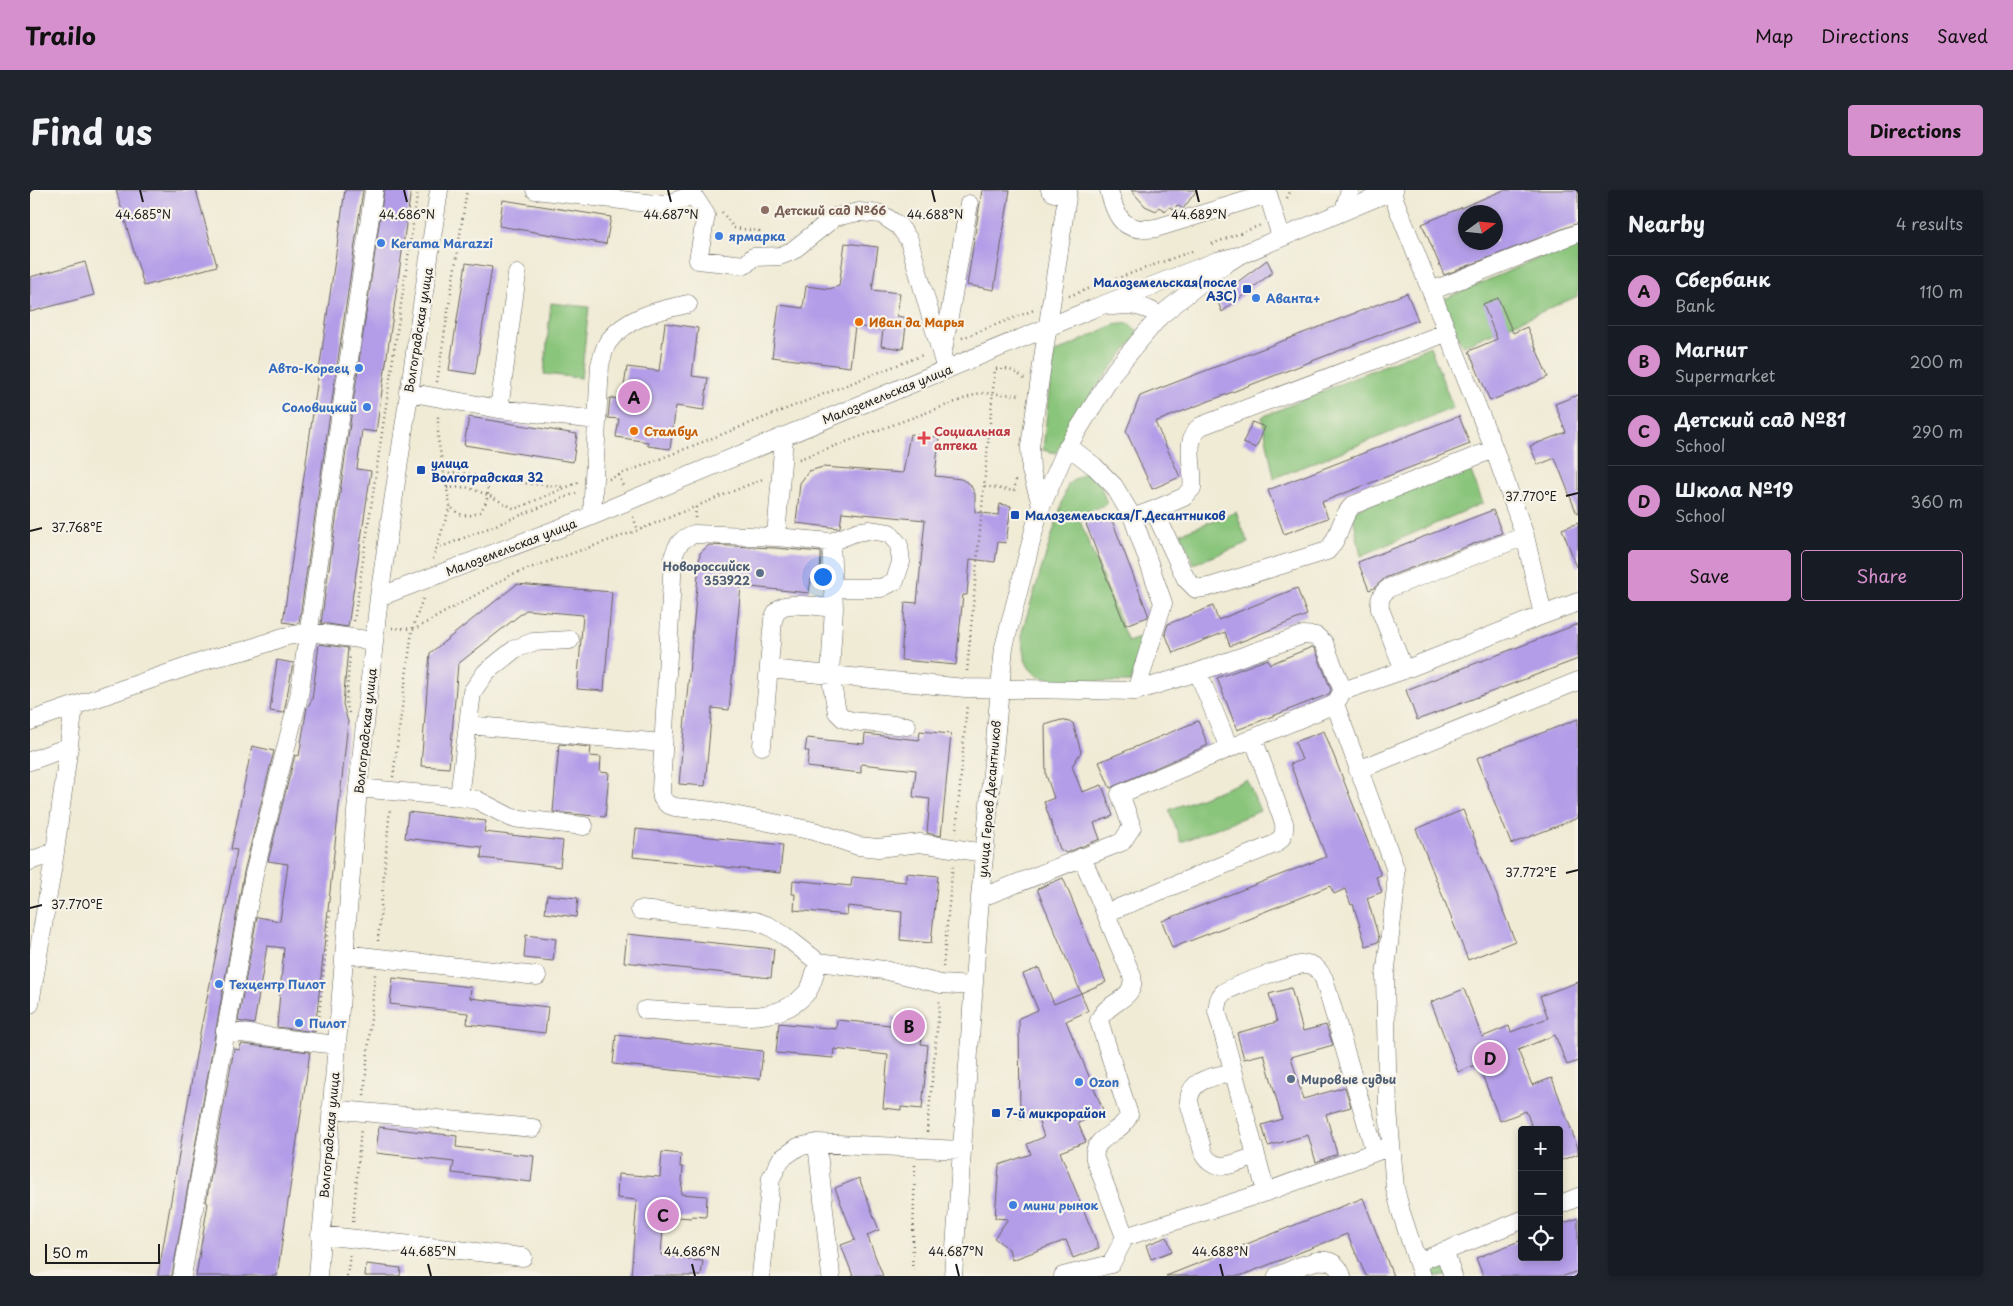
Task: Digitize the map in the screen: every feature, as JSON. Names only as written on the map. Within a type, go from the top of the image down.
[{"type":"street","points":[[182,1276],[254,874],[299,696],[374,190]]},
{"type":"street","name":"Волгоградская улица","points":[[318,1276],[358,788],[374,641],[408,392],[439,190]]},
{"type":"street","points":[[535,190],[665,198],[693,195],[706,215],[698,260],[746,265],[753,258],[780,256],[792,251],[835,217],[859,212],[881,214],[899,226],[909,240],[943,355]]},
{"type":"street","points":[[1109,190],[1114,210],[1121,222],[1142,230],[1156,228],[1267,192],[1281,237]]},
{"type":"street","points":[[1344,210],[1350,190]]},
{"type":"street","points":[[1393,190],[1494,449],[1525,536],[1543,615]]},
{"type":"street","name":"Малоземельская улица","points":[[379,597],[592,516],[784,437],[943,355],[1047,329],[1092,309],[1217,261],[1238,256],[1393,190]]},
{"type":"street","points":[[1041,504],[1031,471],[1030,446],[1051,303],[1062,191]]},
{"type":"street","points":[[943,355],[969,204]]},
{"type":"street","points":[[1431,290],[1578,233]]},
{"type":"street","name":"улица Героев Десантников","points":[[953,1276],[973,986],[999,690],[1004,647],[1041,504],[1068,446],[1115,370],[1160,316],[1238,256]]},
{"type":"street","points":[[499,409],[517,274]]},
{"type":"street","points":[[592,516],[600,365],[606,344],[619,330],[655,310],[688,304]]},
{"type":"street","points":[[1092,309],[1131,304],[1149,308],[1160,316]]},
{"type":"street","points":[[1133,518],[1184,497],[1192,488],[1191,442],[1196,430],[1201,426],[1448,332]]},
{"type":"street","points":[[408,392],[499,409],[597,420]]},
{"type":"street","points":[[776,537],[784,437]]},
{"type":"street","points":[[1068,446],[1094,466],[1114,486],[1133,518],[1163,603],[1136,691]]},
{"type":"street","points":[[1154,510],[1186,579],[1196,589],[1209,587],[1327,551],[1353,505],[1494,449]]},
{"type":"street","points":[[834,588],[881,588],[895,581],[901,562],[899,545],[889,533],[869,530],[856,532],[831,542],[776,537],[694,534],[684,537],[677,545],[673,558],[662,743],[662,798],[667,804],[675,807],[714,811],[814,831],[858,846],[878,848],[920,844],[984,853]]},
{"type":"street","points":[[1404,670],[1380,609],[1379,601],[1382,593],[1389,588],[1525,536]]},
{"type":"street","points":[[831,542],[834,608],[830,674],[838,712],[843,718],[851,721],[907,726]]},
{"type":"street","points":[[980,898],[1122,842],[1132,827],[1120,794],[1253,738],[1404,670],[1578,602]]},
{"type":"street","points":[[762,746],[773,620],[776,613],[782,607],[790,606],[834,608]]},
{"type":"street","points":[[30,721],[213,658],[247,650],[283,637],[309,632],[374,641]]},
{"type":"street","points":[[769,669],[965,688],[1136,691],[1198,672],[1303,635],[1316,636],[1324,643],[1358,770],[1392,859],[1396,878],[1385,976],[1388,1110],[1383,1149]]},
{"type":"street","points":[[459,797],[472,692],[486,672],[515,649],[533,642],[570,640]]},
{"type":"street","points":[[1198,672],[1229,748]]},
{"type":"street","points":[[1358,770],[1578,681]]},
{"type":"street","points":[[30,1004],[55,852],[74,706]]},
{"type":"street","points":[[468,725],[662,743]]},
{"type":"street","points":[[1106,913],[1275,844],[1282,839],[1285,831],[1284,823],[1253,738]]},
{"type":"street","points":[[30,761],[69,747]]},
{"type":"street","points":[[358,788],[459,797],[476,800],[512,818],[584,826]]},
{"type":"street","points":[[30,861],[55,852]]},
{"type":"street","points":[[1063,1276],[1114,1270],[1125,1237],[1094,1152],[1096,1145],[1122,1126],[1129,1115],[1099,1021],[1101,1014],[1126,996],[1134,984],[1082,857]]},
{"type":"street","points":[[640,910],[755,921],[769,926],[785,936],[818,962],[884,970],[941,984],[973,986]]},
{"type":"street","points":[[344,954],[537,976]]},
{"type":"street","points":[[645,1010],[748,1017],[766,1015],[782,1010],[799,1000],[809,989],[818,962]]},
{"type":"street","points":[[1266,1192],[1217,1011],[1219,999],[1225,991],[1294,966],[1308,964],[1318,968],[1324,979],[1383,1149],[1420,1269],[1444,1251],[1518,1222]]},
{"type":"street","points":[[225,1031],[336,1045]]},
{"type":"street","points":[[1233,1072],[1193,1086],[1189,1093],[1189,1102],[1204,1155],[1209,1162],[1216,1166],[1225,1166],[1256,1156]]},
{"type":"street","points":[[331,1109],[533,1128]]},
{"type":"street","points":[[817,1143],[832,1276]]},
{"type":"street","points":[[761,1276],[771,1178],[782,1159],[798,1148],[817,1143],[961,1150]]},
{"type":"street","points":[[1125,1237],[1266,1192],[1383,1149]]},
{"type":"street","points":[[1563,1203],[1578,1197]]},
{"type":"street","points":[[320,1235],[523,1257]]},
{"type":"street","points":[[1444,1251],[1453,1276]]},
{"type":"street","points":[[1278,1276],[1320,1260],[1328,1260],[1335,1263],[1342,1276]]},
{"type":"path","points":[[354,624],[418,190]]},
{"type":"path","points":[[467,190],[437,382],[438,439],[450,506],[436,549],[518,517],[594,481],[943,355],[1051,303],[1196,250]]},
{"type":"path","points":[[1205,247],[1275,219],[1291,190]]},
{"type":"path","points":[[722,212],[734,228],[759,231],[753,258]]},
{"type":"path","points":[[912,1276],[915,1160],[927,1135],[968,709],[965,688],[995,370],[1008,368],[1017,372],[1027,382]]},
{"type":"path","points":[[412,631],[512,574],[636,531],[782,471],[793,466],[795,461],[980,392],[1025,396]]},
{"type":"path","points":[[444,475],[456,472],[470,473],[481,479],[566,488]]},
{"type":"path","points":[[984,486],[1014,491],[1016,472]]},
{"type":"path","points":[[450,506],[460,514],[469,516],[480,512],[488,495],[487,488],[481,479]]},
{"type":"path","points":[[515,509],[566,488],[594,481]]},
{"type":"path","points":[[446,488],[466,487],[488,495],[515,509],[518,517]]},
{"type":"green space","points":[[1578,241],[1578,296],[1462,346],[1442,300]]},
{"type":"green space","points":[[551,303],[589,307],[581,378],[544,374]]},
{"type":"green space","points":[[1128,323],[1140,333],[1084,405],[1056,453],[1043,450],[1053,354],[1113,325]]},
{"type":"green space","points":[[1430,346],[1453,408],[1274,478],[1262,417]]},
{"type":"green space","points":[[1468,464],[1483,503],[1361,556],[1352,511]]},
{"type":"green space","points":[[1096,472],[1107,504],[1078,516],[1128,642],[1142,637],[1131,682],[1096,682],[1041,677],[1028,666],[1023,646],[1022,631],[1068,484],[1084,473]]},
{"type":"green space","points":[[1236,512],[1248,543],[1193,564],[1181,533]]},
{"type":"green space","points":[[1247,780],[1260,811],[1181,842],[1169,810]]},
{"type":"green space","points":[[1443,1262],[1448,1276],[1431,1276],[1428,1268]]},
{"type":"building","points":[[116,190],[196,190],[217,266],[144,286]]},
{"type":"building","points":[[345,190],[363,190],[299,623],[296,624],[283,622]]},
{"type":"building","points":[[384,190],[411,190],[376,432],[362,430],[357,469],[371,471],[348,627],[321,623]]},
{"type":"building","points":[[982,190],[1010,190],[994,290],[967,285]]},
{"type":"building","points":[[1131,190],[1197,190],[1183,209],[1177,205],[1174,210],[1170,207],[1165,211],[1159,207],[1156,211],[1145,206]]},
{"type":"building","points":[[1504,190],[1578,190],[1578,223],[1444,275],[1422,224],[1458,209],[1458,250],[1503,250],[1503,205],[1468,205]]},
{"type":"building","points":[[503,200],[611,217],[606,244],[499,226]]},
{"type":"building","points":[[845,243],[878,247],[872,290],[900,293],[897,316],[907,318],[903,349],[881,346],[883,330],[855,326],[850,367],[772,357],[779,305],[803,308],[806,286],[829,289],[839,286]]},
{"type":"building","points":[[1267,260],[1273,272],[1222,312],[1216,298]]},
{"type":"building","points":[[85,262],[94,295],[30,312],[30,277]]},
{"type":"building","points":[[466,263],[492,267],[475,374],[449,370]]},
{"type":"building","points":[[1407,293],[1418,320],[1155,422],[1180,477],[1152,489],[1126,431],[1140,396]]},
{"type":"building","points":[[1498,298],[1513,333],[1527,327],[1548,377],[1490,401],[1469,351],[1497,339],[1483,304]]},
{"type":"building","points":[[665,323],[698,328],[692,376],[708,378],[704,410],[676,406],[670,449],[648,446],[648,442],[616,437],[619,419],[608,418],[610,398],[622,399],[627,367],[659,371]]},
{"type":"building","points":[[1578,395],[1577,514],[1555,458],[1538,465],[1530,446],[1566,432],[1555,404]]},
{"type":"building","points":[[1459,416],[1470,444],[1322,502],[1328,518],[1284,534],[1268,490]]},
{"type":"building","points":[[469,417],[577,434],[573,462],[464,445]]},
{"type":"building","points":[[1252,422],[1265,427],[1256,448],[1243,443]]},
{"type":"building","points":[[910,434],[939,437],[935,476],[961,479],[970,484],[975,494],[975,512],[998,515],[1000,504],[1011,506],[1006,543],[998,542],[995,562],[970,559],[967,595],[963,595],[956,665],[901,660],[905,602],[917,603],[925,520],[842,512],[840,527],[838,528],[796,523],[800,483],[809,471],[823,467],[903,473]]},
{"type":"building","points":[[1493,510],[1502,533],[1385,578],[1369,590],[1358,562]]},
{"type":"building","points":[[1110,515],[1148,614],[1148,617],[1125,625],[1086,524]]},
{"type":"building","points":[[1578,523],[1578,567],[1577,567],[1562,529]]},
{"type":"building","points":[[709,545],[821,552],[821,558],[819,580],[811,579],[809,593],[741,586],[729,710],[712,708],[705,786],[679,784],[700,553]]},
{"type":"building","points":[[517,584],[612,592],[604,691],[577,689],[583,615],[526,610],[458,664],[449,768],[421,766],[430,653]]},
{"type":"building","points":[[1297,588],[1307,615],[1230,646],[1225,632],[1173,653],[1165,633],[1168,624],[1213,606],[1218,620]]},
{"type":"building","points":[[1578,624],[1578,659],[1417,720],[1406,690]]},
{"type":"building","points":[[319,644],[348,648],[343,704],[348,722],[315,1032],[277,1027],[284,948],[267,946],[254,1024],[238,1021],[257,917],[280,921],[288,864],[268,861],[295,755],[299,756],[307,707],[312,700]]},
{"type":"building","points":[[1312,647],[1315,649],[1331,690],[1329,694],[1237,730],[1217,678],[1268,659],[1270,664]]},
{"type":"building","points":[[277,660],[293,663],[284,713],[270,711]]},
{"type":"building","points":[[1578,719],[1578,818],[1511,844],[1477,758]]},
{"type":"building","points":[[1061,720],[1073,723],[1081,752],[1072,766],[1082,792],[1102,785],[1113,816],[1094,823],[1100,839],[1066,853],[1060,849],[1044,802],[1054,798],[1046,775],[1045,725]]},
{"type":"building","points":[[1198,721],[1208,745],[1110,788],[1099,762]]},
{"type":"building","points":[[920,731],[951,734],[941,836],[927,833],[930,799],[913,797],[916,770],[861,764],[861,773],[807,767],[809,751],[805,751],[807,738],[864,744],[865,734],[919,740]]},
{"type":"building","points":[[1324,731],[1381,875],[1376,877],[1382,892],[1367,898],[1379,938],[1378,942],[1366,946],[1353,904],[1351,905],[1345,889],[1334,894],[1330,886],[1172,948],[1162,921],[1326,857],[1290,764],[1302,760],[1295,742]]},
{"type":"building","points":[[559,744],[591,747],[590,756],[601,757],[600,772],[609,773],[605,817],[553,812]]},
{"type":"building","points":[[252,746],[274,751],[244,872],[172,1276],[158,1276],[199,1038],[237,850],[231,849]]},
{"type":"building","points":[[1463,810],[1515,941],[1468,960],[1416,829]]},
{"type":"building","points":[[408,812],[486,821],[484,832],[563,841],[560,867],[481,858],[482,847],[405,838]]},
{"type":"building","points":[[636,829],[783,845],[780,873],[633,857]]},
{"type":"building","points":[[906,873],[938,876],[931,943],[900,940],[902,912],[848,906],[847,915],[794,910],[795,894],[792,894],[793,880],[851,886],[852,877],[906,882]]},
{"type":"building","points":[[1063,878],[1106,982],[1081,993],[1037,889]]},
{"type":"building","points":[[547,895],[578,898],[576,917],[545,913]]},
{"type":"building","points":[[627,934],[774,949],[771,978],[624,962]]},
{"type":"building","points":[[526,935],[556,939],[553,961],[524,958]]},
{"type":"building","points":[[1039,968],[1054,1004],[1081,993],[1088,1011],[1066,1021],[1104,1112],[1078,1123],[1086,1142],[1060,1152],[1099,1248],[1073,1258],[1066,1240],[1012,1260],[1009,1249],[994,1238],[1008,1219],[995,1218],[999,1165],[1031,1154],[1027,1144],[1044,1137],[1036,1113],[1020,1120],[1019,1018],[1038,1010],[1023,974]]},
{"type":"building","points":[[393,978],[471,987],[470,998],[548,1007],[545,1033],[467,1024],[468,1013],[390,1004]]},
{"type":"building","points":[[1578,982],[1578,1061],[1567,1065],[1555,1035],[1518,1050],[1532,1085],[1552,1078],[1578,1148],[1578,1154],[1563,1160],[1563,1126],[1532,1126],[1526,1111],[1500,1121],[1478,1064],[1458,1072],[1431,1002],[1464,989],[1482,1037],[1509,1026],[1511,1032],[1548,1018],[1540,996]]},
{"type":"building","points":[[1291,988],[1303,1031],[1326,1025],[1333,1045],[1291,1057],[1303,1099],[1345,1087],[1351,1107],[1326,1114],[1337,1154],[1316,1162],[1308,1135],[1268,1146],[1262,1125],[1282,1119],[1264,1054],[1244,1059],[1237,1033],[1277,1022],[1269,994]]},
{"type":"building","points":[[892,1016],[924,1019],[921,1044],[928,1045],[922,1109],[901,1107],[901,1110],[883,1108],[888,1055],[834,1049],[833,1058],[776,1053],[779,1023],[836,1029],[837,1020],[891,1025]]},
{"type":"building","points":[[616,1035],[763,1051],[760,1079],[613,1064]]},
{"type":"building","points":[[241,1044],[310,1052],[277,1276],[196,1276],[208,1203],[206,1202],[234,1049],[240,1050]]},
{"type":"building","points":[[379,1127],[457,1136],[456,1147],[534,1156],[531,1182],[452,1173],[454,1162],[376,1153]]},
{"type":"building","points":[[662,1152],[681,1154],[680,1167],[683,1167],[681,1194],[707,1196],[706,1217],[664,1216],[661,1255],[703,1261],[701,1276],[631,1276],[637,1200],[617,1198],[618,1174],[660,1177]]},
{"type":"building","points":[[859,1178],[879,1230],[867,1235],[883,1276],[853,1276],[841,1245],[855,1240],[835,1188]]},
{"type":"building","points":[[1363,1198],[1393,1276],[1366,1276],[1347,1234],[1240,1276],[1166,1276]]},
{"type":"building","points":[[1578,1218],[1578,1271],[1564,1276],[1483,1276],[1476,1258],[1518,1242],[1518,1261],[1563,1261],[1563,1224]]},
{"type":"building","points":[[1167,1237],[1172,1251],[1151,1259],[1146,1245]]},
{"type":"building","points":[[366,1264],[401,1268],[400,1276],[365,1276]]},
{"type":"place","name":"Детский сад №66","points":[[765,210]]},
{"type":"place","name":"ярмарка","points":[[719,236]]},
{"type":"place","name":"Kerama Marazzi","points":[[381,243]]},
{"type":"place","name":"Малоземельская(после АЗС)","points":[[1247,289]]},
{"type":"place","name":"Аванта+","points":[[1256,298]]},
{"type":"place","name":"Иван да Марья","points":[[859,322]]},
{"type":"place","name":"Авто-Кореец","points":[[359,368]]},
{"type":"place","name":"Сбербанк","points":[[634,397]]},
{"type":"place","name":"Соловицкий","points":[[367,407]]},
{"type":"place","name":"Стамбул","points":[[634,431]]},
{"type":"place","name":"Социальная аптека","points":[[924,438]]},
{"type":"place","name":"улица Волгоградская 32","points":[[421,470]]},
{"type":"place","name":"Малоземельская/Г.Десантников","points":[[1015,515]]},
{"type":"place","name":"Новороссийск 353922","points":[[760,573]]},
{"type":"place","name":"Техцентр Пилот","points":[[219,984]]},
{"type":"place","name":"Пилот","points":[[299,1023]]},
{"type":"place","name":"Магнит","points":[[909,1026]]},
{"type":"place","name":"Школа №19","points":[[1490,1058]]},
{"type":"place","name":"Мировые судьи","points":[[1291,1079]]},
{"type":"place","name":"Ozon","points":[[1079,1082]]},
{"type":"place","name":"7-й микрорайон","points":[[996,1113]]},
{"type":"place","name":"мини рынок","points":[[1013,1205]]},
{"type":"place","name":"Детский сад №81","points":[[663,1215]]}]
